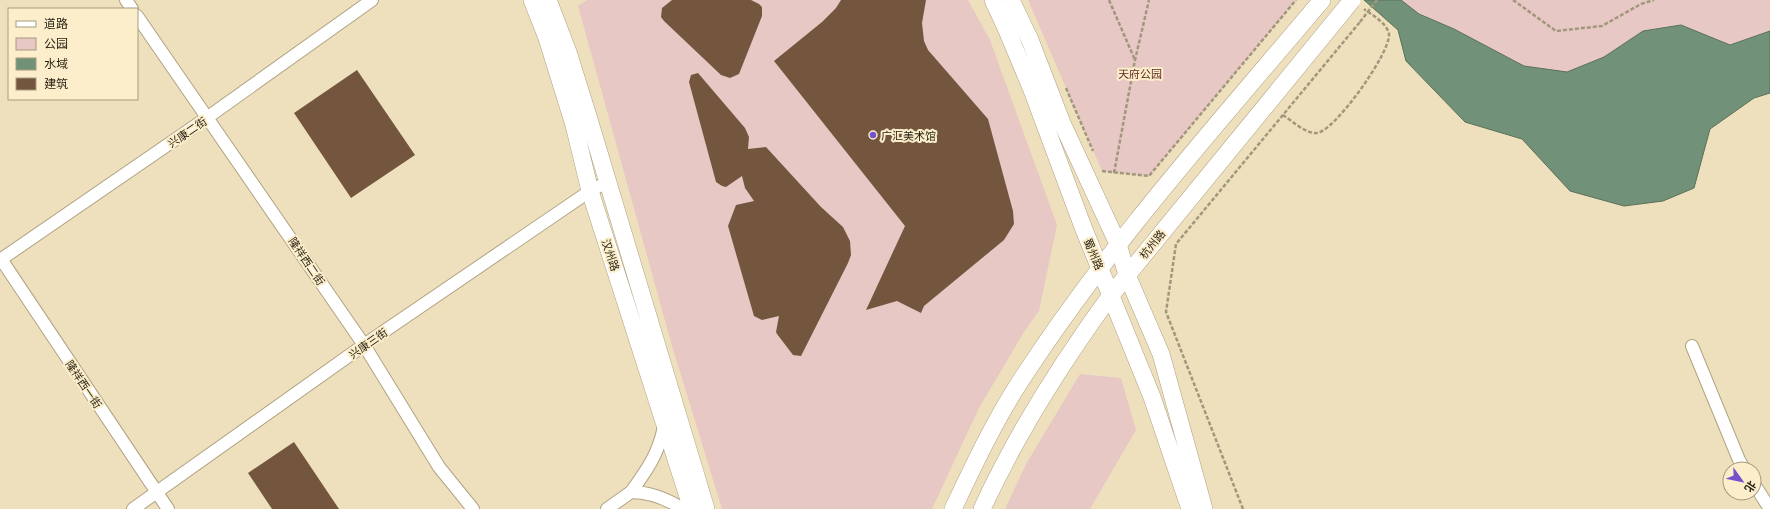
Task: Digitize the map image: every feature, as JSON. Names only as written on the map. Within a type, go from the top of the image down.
[{"type":"main road","name":"汉州路","points":[[532,0],[547,38],[574,125],[590,191],[692,509]]},
{"type":"main road","name":"汉州路","points":[[548,0],[568,52],[706,509]]},
{"type":"main road","name":"蜀州路","points":[[993,0],[1032,90],[1083,227],[1152,397],[1190,509]]},
{"type":"main road","points":[[1010,0],[1030,40],[1062,123],[1118,244],[1127,275],[1161,354],[1204,509]]},
{"type":"main road","points":[[953,509],[973,467],[1015,390],[1065,315],[1118,244],[1322,0]]},
{"type":"main road","name":"杭州路","points":[[982,509],[1036,406],[1077,341],[1127,275],[1353,6]]},
{"type":"street","name":"兴康二街","points":[[0,259],[208,117],[372,0]]},
{"type":"street","name":"隆祥西二街","points":[[138,17],[364,345],[439,467],[473,509]]},
{"type":"street","name":"兴康三街","points":[[133,509],[364,345],[590,191],[607,182]]},
{"type":"street","name":"隆祥西一街","points":[[0,259],[168,509]]},
{"type":"street","points":[[1692,346],[1740,461]]},
{"type":"street","points":[[607,509],[632,492],[661,444],[665,423]]},
{"type":"street","points":[[632,492],[646,492],[668,500],[683,509]]},
{"type":"street","points":[[1762,496],[1770,509]]},
{"type":"path","points":[[1109,0],[1135,60]]},
{"type":"path","points":[[1114,173],[1135,60],[1149,0]]},
{"type":"path","points":[[1099,164],[1102,171],[1149,176],[1296,0]]},
{"type":"path","points":[[1242,509],[1166,312],[1176,244],[1377,0]]},
{"type":"path","points":[[1513,0],[1556,31],[1602,26],[1641,4],[1654,0]]},
{"type":"path","points":[[1283,115],[1307,131],[1317,133],[1328,128],[1340,116],[1380,62],[1387,46],[1389,35],[1386,28],[1353,6]]},
{"type":"path","points":[[1065,86],[1096,157]]},
{"type":"green space","points":[[587,0],[968,0],[990,40],[1057,225],[1039,311],[1024,332],[979,408],[932,509],[722,509],[672,346],[578,6]]},
{"type":"green space","name":"天府公园","points":[[1028,0],[1296,0],[1149,176],[1102,171]]},
{"type":"green space","points":[[1401,0],[1770,0],[1770,31],[1730,45],[1681,25],[1643,31],[1604,57],[1567,72],[1524,66],[1454,29],[1419,14]]},
{"type":"green space","points":[[1080,374],[1121,378],[1136,430],[1090,509],[1005,509],[1026,464]]},
{"type":"water","points":[[1364,0],[1401,0],[1419,14],[1454,29],[1524,66],[1567,72],[1604,57],[1643,31],[1681,25],[1730,45],[1770,31],[1770,93],[1754,98],[1710,129],[1694,188],[1663,201],[1624,206],[1570,191],[1522,139],[1465,122],[1406,61],[1398,30]]},
{"type":"building","points":[[672,0],[751,0],[762,7],[762,16],[739,74],[730,78],[721,75],[664,21],[661,17],[662,8]]},
{"type":"building","points":[[841,0],[926,0],[922,23],[924,41],[928,50],[988,119],[1013,211],[1014,224],[1004,240],[924,306],[921,313],[897,301],[866,310],[905,226],[774,61],[822,22],[836,8]]},
{"type":"building","points":[[357,70],[415,155],[351,198],[294,113]]},
{"type":"building","points":[[698,73],[745,128],[749,137],[748,149],[766,147],[821,207],[843,227],[850,241],[851,255],[848,263],[801,356],[793,355],[777,334],[776,332],[779,316],[762,320],[754,316],[728,226],[736,205],[754,201],[745,188],[742,176],[726,187],[716,182],[689,82],[691,75]]},
{"type":"building","points":[[294,442],[339,509],[272,509],[248,473]]},
{"type":"place","name":"广汇美术馆","points":[[873,135]]}]
